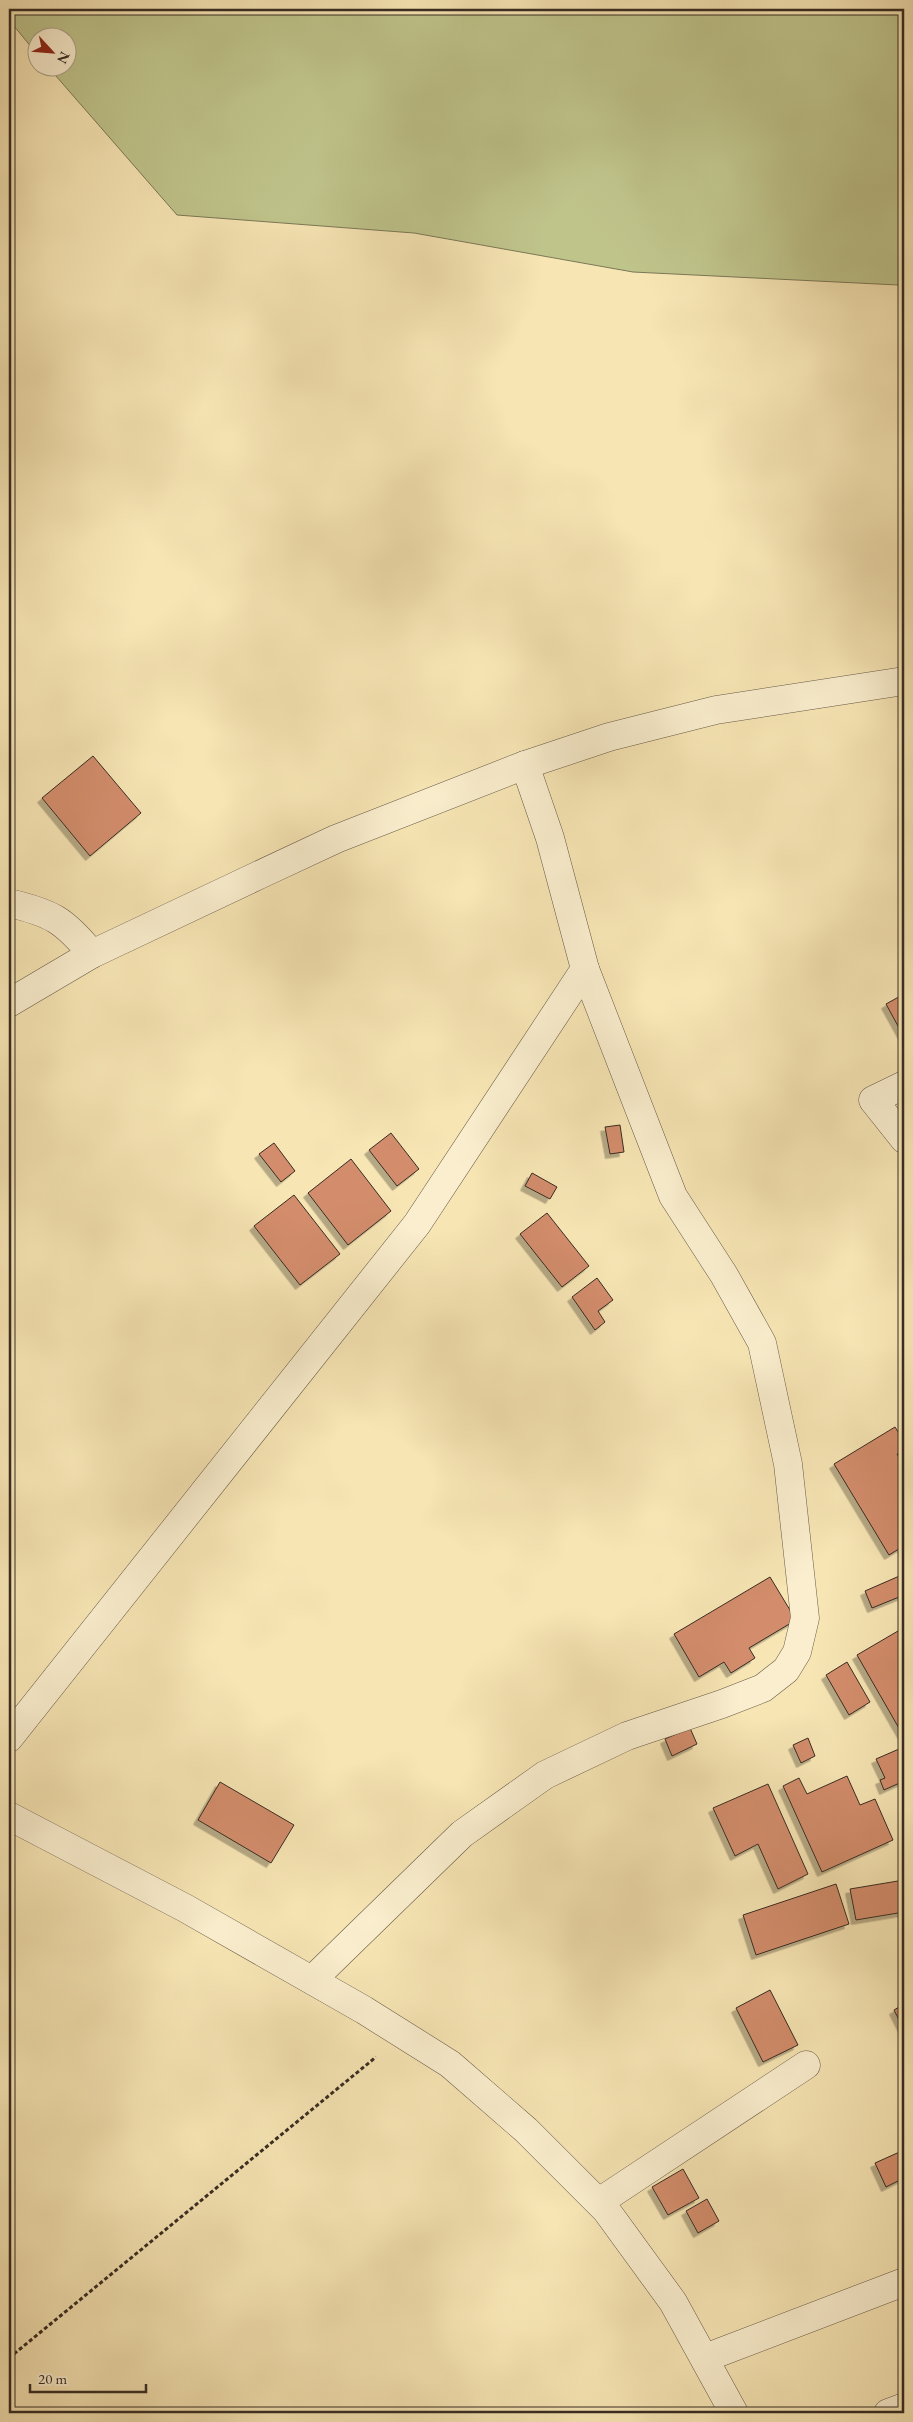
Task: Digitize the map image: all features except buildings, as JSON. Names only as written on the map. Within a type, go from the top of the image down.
[{"type":"street","points":[[9,1003],[92,954],[336,839],[526,765],[609,737],[716,710],[904,681]]},
{"type":"street","points":[[312,1980],[462,1834],[545,1774],[627,1736],[763,1688],[786,1670],[796,1652],[805,1618],[788,1464],[762,1343],[724,1275],[673,1196],[585,969],[550,838],[526,765]]},
{"type":"street","points":[[9,903],[41,910],[72,930],[92,954]]},
{"type":"street","points":[[9,1738],[417,1224],[585,969]]},
{"type":"street","points":[[904,1084],[873,1100],[904,1139]]},
{"type":"street","points":[[9,1816],[177,1904],[312,1980],[450,2064],[526,2130],[598,2202],[673,2302],[734,2413]]},
{"type":"street","points":[[598,2202],[806,2065]]},
{"type":"street","points":[[705,2358],[904,2282]]},
{"type":"street","points":[[888,2413],[904,2407]]},
{"type":"path","points":[[9,2358],[404,2035]]},
{"type":"green space","points":[[11,9],[904,9],[904,282],[898,285],[633,272],[414,233],[177,215],[58,78],[78,78],[78,28],[28,28],[28,43],[14,26]]}]
